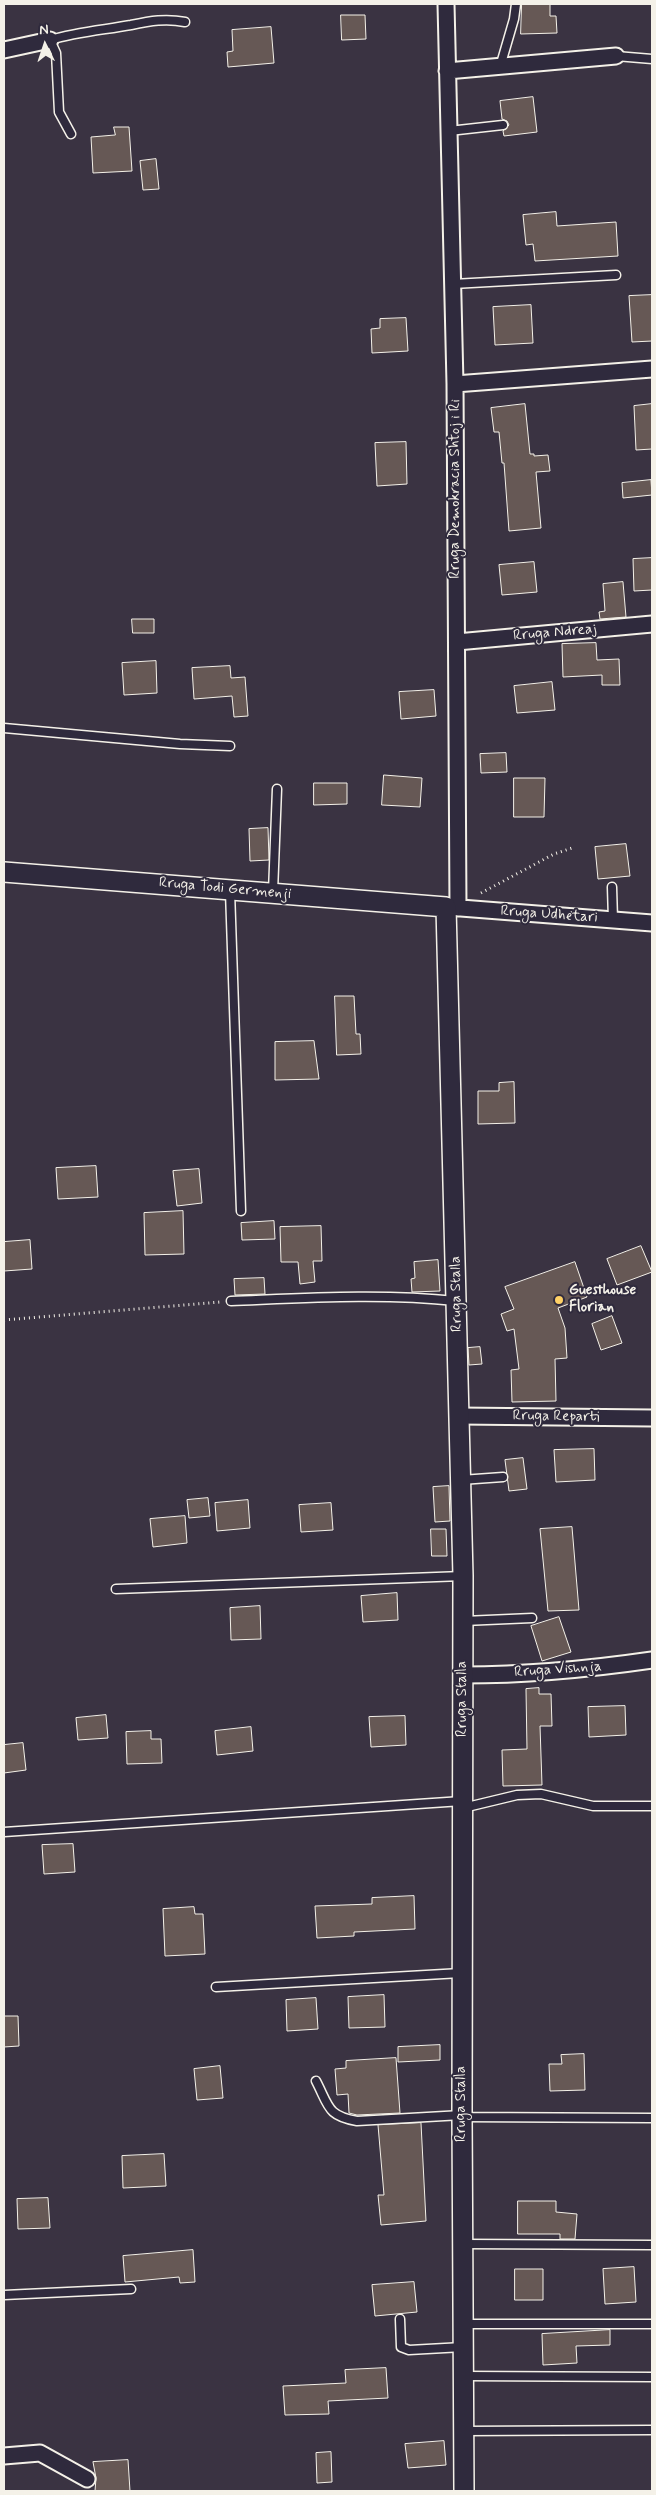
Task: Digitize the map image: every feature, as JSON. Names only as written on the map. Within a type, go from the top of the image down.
[{"type":"street","name":"Rruga Demokracia Shtoj i Ri","points":[[446,4],[455,384],[457,642],[454,903]]},
{"type":"street","points":[[4,50],[50,40]]},
{"type":"street","points":[[447,72],[616,56]]},
{"type":"street","points":[[455,384],[652,368]]},
{"type":"street","name":"Rruga Ndreaj","points":[[457,642],[652,624]]},
{"type":"street","name":"Rruga Todi Germenji","points":[[4,872],[273,893],[454,903]]},
{"type":"street","name":"Rruga Udhëtari","points":[[454,903],[652,923]]},
{"type":"street","name":"Rruga Stalla","points":[[454,903],[457,1301],[463,1576],[462,2116],[464,2491]]},
{"type":"street","name":"Rruga Reparti","points":[[459,1416],[652,1418]]},
{"type":"street","name":"Rruga Vishnja","points":[[463,1675],[602,1668],[652,1660]]},
{"type":"street","points":[[4,2456],[40,2453],[87,2479]]},
{"type":"lane","points":[[500,67],[514,19],[516,4]]},
{"type":"lane","points":[[71,134],[59,112],[56,52],[50,40],[96,29],[143,22],[167,19],[185,22]]},
{"type":"lane","points":[[616,56],[652,59]]},
{"type":"lane","points":[[449,131],[503,125]]},
{"type":"lane","points":[[453,284],[616,274]]},
{"type":"lane","points":[[4,728],[180,744],[230,746]]},
{"type":"lane","points":[[273,893],[277,789]]},
{"type":"lane","points":[[612,887],[613,920]]},
{"type":"lane","points":[[230,890],[241,1211]]},
{"type":"lane","points":[[230,1301],[353,1296],[421,1297],[457,1301]]},
{"type":"lane","points":[[461,1480],[503,1477]]},
{"type":"lane","points":[[116,1589],[463,1576]]},
{"type":"lane","points":[[463,1621],[532,1618]]},
{"type":"lane","points":[[4,1832],[462,1804],[517,1795],[541,1794],[593,1806],[652,1806]]},
{"type":"lane","points":[[216,1987],[462,1973]]},
{"type":"lane","points":[[316,2081],[333,2114],[357,2121],[462,2116],[652,2118]]},
{"type":"lane","points":[[463,2244],[652,2245]]},
{"type":"lane","points":[[4,2296],[131,2289]]},
{"type":"lane","points":[[400,2320],[402,2347],[409,2350],[463,2347]]},
{"type":"lane","points":[[463,2324],[652,2324]]},
{"type":"lane","points":[[464,2376],[652,2377]]},
{"type":"lane","points":[[464,2431],[652,2430]]},
{"type":"path","points":[[454,903],[481,894],[554,854],[572,848]]},
{"type":"path","points":[[4,1320],[230,1301]]},
{"type":"building","points":[[522,4],[550,4],[550,16],[556,16],[557,33],[521,34]]},
{"type":"building","points":[[341,15],[365,15],[366,39],[342,40]]},
{"type":"building","points":[[271,27],[274,63],[228,67],[227,52],[233,51],[232,30]]},
{"type":"building","points":[[533,97],[537,132],[504,136],[503,131],[509,125],[507,121],[502,119],[500,101]]},
{"type":"building","points":[[114,127],[129,127],[132,171],[93,173],[91,137],[115,135]]},
{"type":"building","points":[[156,159],[159,189],[143,190],[140,161]]},
{"type":"building","points":[[556,212],[557,226],[616,222],[618,256],[535,261],[533,244],[526,245],[523,215]]},
{"type":"building","points":[[652,295],[652,341],[632,342],[629,296]]},
{"type":"building","points":[[531,305],[533,343],[495,345],[493,307]]},
{"type":"building","points":[[406,318],[408,351],[372,353],[371,329],[380,328],[380,319]]},
{"type":"building","points":[[525,404],[530,454],[534,454],[534,456],[548,455],[550,471],[536,472],[541,528],[509,531],[504,463],[502,463],[499,432],[494,432],[491,408]]},
{"type":"building","points":[[652,404],[652,449],[636,450],[634,406]]},
{"type":"building","points":[[406,442],[407,484],[377,486],[375,443]]},
{"type":"building","points":[[651,480],[652,495],[623,498],[622,483]]},
{"type":"building","points":[[652,558],[652,590],[634,591],[633,559]]},
{"type":"building","points":[[534,562],[537,592],[502,595],[499,565]]},
{"type":"building","points":[[623,582],[626,617],[600,619],[599,612],[605,611],[603,584]]},
{"type":"building","points":[[132,619],[154,619],[154,633],[133,633]]},
{"type":"building","points":[[596,643],[597,660],[619,659],[620,685],[602,685],[602,675],[563,677],[562,644]]},
{"type":"building","points":[[156,661],[157,693],[124,695],[122,663]]},
{"type":"building","points":[[230,666],[231,678],[245,677],[248,716],[234,717],[232,696],[194,699],[192,668]]},
{"type":"building","points":[[552,682],[555,710],[517,713],[514,686]]},
{"type":"building","points":[[434,690],[436,716],[401,719],[399,692]]},
{"type":"building","points":[[506,753],[507,772],[481,773],[480,754]]},
{"type":"building","points":[[384,775],[422,778],[420,807],[382,805]]},
{"type":"building","points":[[514,778],[545,778],[544,817],[514,817]]},
{"type":"building","points":[[314,783],[347,783],[347,804],[314,805]]},
{"type":"building","points":[[268,828],[269,860],[250,861],[249,829]]},
{"type":"building","points":[[626,844],[630,876],[598,879],[595,847]]},
{"type":"building","points":[[335,996],[354,996],[356,1034],[360,1034],[361,1054],[337,1055]]},
{"type":"building","points":[[314,1041],[319,1079],[275,1080],[275,1042]]},
{"type":"building","points":[[514,1082],[515,1123],[478,1124],[478,1091],[499,1091],[499,1083]]},
{"type":"building","points":[[96,1166],[98,1197],[58,1199],[56,1168]]},
{"type":"building","points":[[199,1169],[202,1203],[177,1206],[173,1171]]},
{"type":"building","points":[[183,1211],[184,1254],[145,1255],[144,1213]]},
{"type":"building","points":[[274,1221],[275,1239],[242,1240],[241,1223]]},
{"type":"building","points":[[321,1226],[322,1261],[313,1261],[315,1282],[300,1284],[298,1262],[281,1262],[280,1227]]},
{"type":"building","points":[[30,1240],[32,1269],[4,1271],[4,1242]]},
{"type":"building","points":[[641,1246],[652,1272],[617,1285],[607,1259]]},
{"type":"building","points":[[438,1260],[440,1291],[412,1292],[411,1279],[415,1278],[414,1262]]},
{"type":"building","points":[[575,1262],[587,1297],[558,1308],[565,1328],[567,1358],[555,1359],[556,1401],[512,1402],[511,1370],[519,1369],[514,1329],[507,1331],[501,1314],[514,1309],[505,1287]]},
{"type":"building","points":[[264,1278],[265,1294],[235,1295],[234,1279]]},
{"type":"building","points":[[612,1316],[622,1343],[601,1350],[592,1324]]},
{"type":"building","points":[[480,1347],[482,1364],[469,1365],[468,1348]]},
{"type":"building","points":[[594,1449],[595,1480],[556,1482],[554,1450]]},
{"type":"building","points":[[523,1458],[527,1489],[509,1491],[505,1460]]},
{"type":"building","points":[[449,1486],[450,1521],[435,1522],[433,1487]]},
{"type":"building","points":[[208,1498],[210,1516],[189,1518],[187,1500]]},
{"type":"building","points":[[248,1500],[250,1528],[217,1531],[215,1503]]},
{"type":"building","points":[[331,1503],[333,1530],[301,1532],[299,1505]]},
{"type":"building","points":[[185,1516],[187,1543],[153,1547],[150,1519]]},
{"type":"building","points":[[572,1527],[579,1610],[548,1611],[540,1529]]},
{"type":"building","points":[[431,1529],[446,1529],[447,1556],[432,1556]]},
{"type":"building","points":[[397,1593],[398,1620],[363,1622],[361,1596]]},
{"type":"building","points":[[260,1606],[261,1639],[231,1640],[230,1608]]},
{"type":"building","points":[[559,1617],[571,1652],[542,1661],[531,1626]]},
{"type":"building","points":[[539,1688],[539,1694],[551,1694],[552,1726],[540,1726],[542,1785],[503,1786],[502,1750],[527,1749],[526,1689]]},
{"type":"building","points":[[625,1706],[626,1735],[589,1737],[588,1707]]},
{"type":"building","points":[[106,1715],[108,1738],[78,1740],[76,1718]]},
{"type":"building","points":[[405,1716],[406,1745],[371,1747],[369,1717]]},
{"type":"building","points":[[251,1727],[253,1751],[217,1755],[215,1731]]},
{"type":"building","points":[[151,1731],[151,1739],[161,1739],[162,1763],[127,1764],[126,1732]]},
{"type":"building","points":[[23,1743],[26,1770],[4,1773],[4,1745]]},
{"type":"building","points":[[73,1844],[75,1872],[44,1874],[42,1845]]},
{"type":"building","points":[[414,1896],[415,1929],[354,1932],[354,1936],[317,1938],[315,1906],[372,1904],[372,1898]]},
{"type":"building","points":[[194,1907],[195,1914],[203,1914],[205,1954],[165,1956],[163,1909]]},
{"type":"building","points":[[384,1995],[385,2027],[349,2028],[348,1997]]},
{"type":"building","points":[[316,1998],[318,2029],[287,2031],[286,2000]]},
{"type":"building","points":[[4,2016],[18,2016],[19,2046],[4,2047]]},
{"type":"building","points":[[440,2045],[440,2060],[398,2062],[398,2047]]},
{"type":"building","points":[[584,2054],[585,2090],[550,2091],[549,2064],[562,2064],[561,2055]]},
{"type":"building","points":[[396,2058],[400,2113],[357,2115],[349,2113],[348,2094],[337,2095],[335,2069],[346,2068],[346,2061]]},
{"type":"building","points":[[220,2066],[223,2098],[197,2100],[194,2069]]},
{"type":"building","points":[[421,2123],[426,2221],[381,2225],[378,2195],[384,2195],[378,2125]]},
{"type":"building","points":[[164,2154],[166,2186],[123,2188],[122,2156]]},
{"type":"building","points":[[48,2198],[50,2228],[18,2229],[17,2199]]},
{"type":"building","points":[[518,2201],[556,2201],[556,2212],[577,2214],[575,2239],[560,2239],[560,2234],[518,2234]]},
{"type":"building","points":[[193,2250],[195,2282],[180,2283],[179,2277],[125,2282],[123,2256]]},
{"type":"building","points":[[634,2267],[636,2302],[605,2304],[603,2269]]},
{"type":"building","points":[[515,2269],[543,2269],[543,2300],[515,2300]]},
{"type":"building","points":[[414,2282],[417,2312],[375,2316],[372,2285]]},
{"type":"building","points":[[610,2330],[610,2345],[576,2346],[577,2363],[543,2365],[542,2334]]},
{"type":"building","points":[[386,2368],[388,2398],[328,2401],[329,2414],[285,2415],[283,2386],[346,2383],[345,2370]]},
{"type":"building","points":[[444,2441],[446,2465],[408,2468],[405,2444]]},
{"type":"building","points":[[331,2452],[332,2482],[317,2483],[316,2453]]},
{"type":"building","points":[[128,2460],[130,2491],[95,2491],[96,2478],[93,2462]]},
{"type":"place","name":"Guesthouse Florian","points":[[559,1300]]}]
